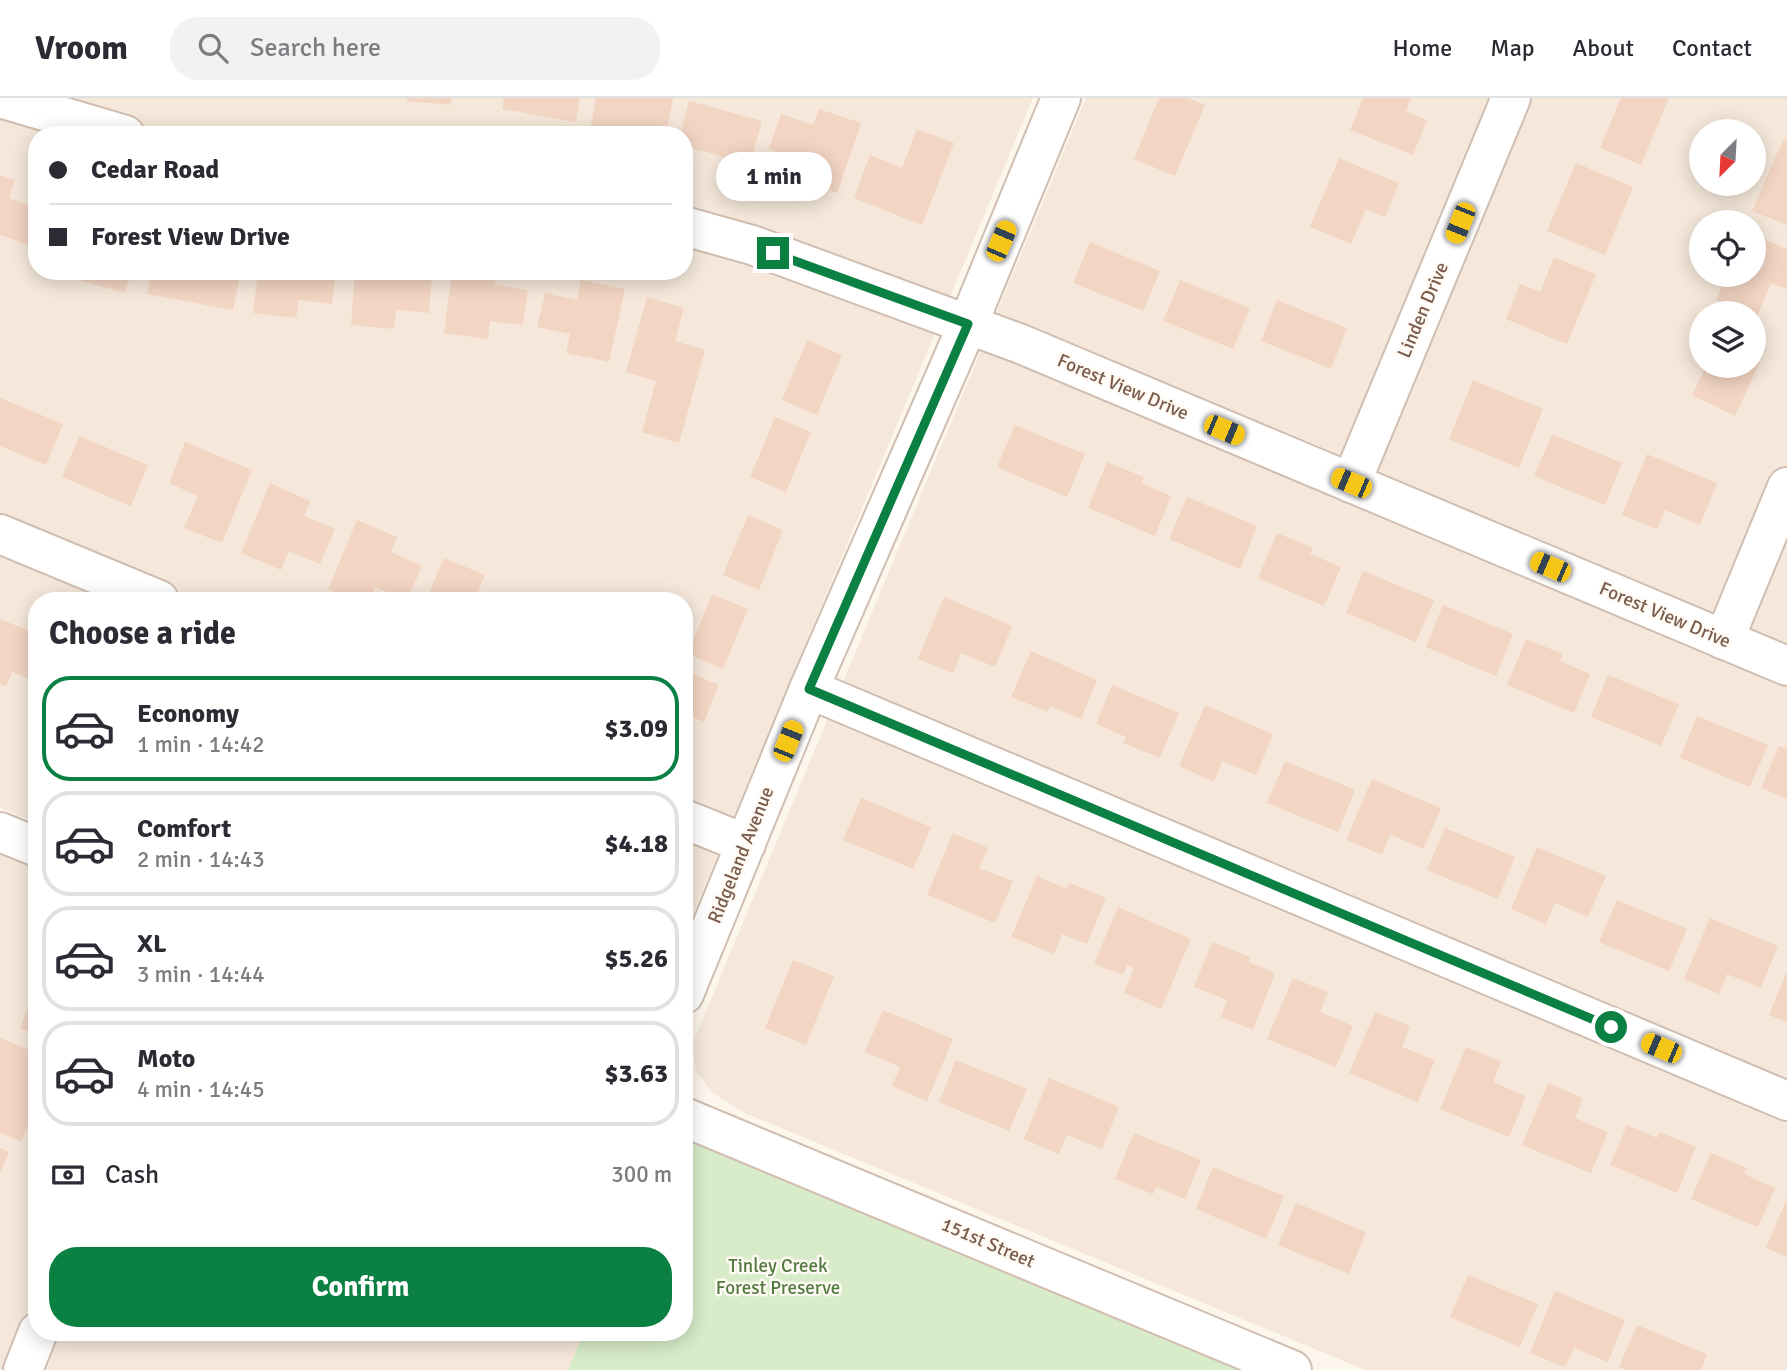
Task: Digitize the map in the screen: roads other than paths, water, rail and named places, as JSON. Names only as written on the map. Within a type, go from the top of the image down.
[{"type":"street","points":[[0,98],[46,105],[101,126]]},
{"type":"street","name":"Ridgeland Avenue","points":[[693,972],[809,689],[968,324],[1061,98]]},
{"type":"street","name":"Linden Drive","points":[[1351,483],[1511,98]]},
{"type":"street","name":"Forest View Drive","points":[[693,229],[752,245],[1021,344],[1787,666]]},
{"type":"street","points":[[1724,640],[1787,487]]},
{"type":"street","points":[[0,534],[140,592]]},
{"type":"street","points":[[809,689],[1787,1101]]},
{"type":"street","points":[[693,822],[746,845]]},
{"type":"street","points":[[0,832],[28,843]]},
{"type":"street","name":"151st Street","points":[[693,1121],[1292,1370]]},
{"type":"street","points":[[23,1370],[34,1341]]},
{"type":"park label","name":"Tinley Creek Forest Preserve","points":[[778,1277]]}]
